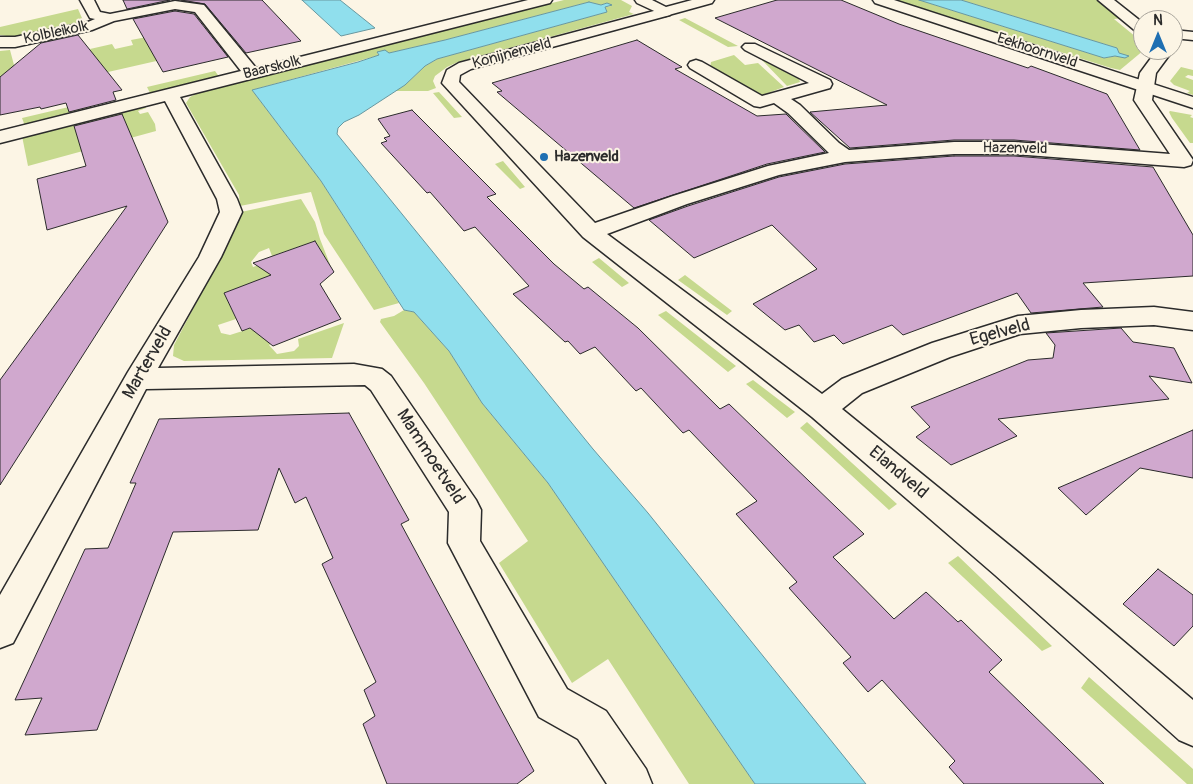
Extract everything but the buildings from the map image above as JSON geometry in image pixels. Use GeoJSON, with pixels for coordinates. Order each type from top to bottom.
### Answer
{"type":"FeatureCollection","features":[{"type":"Feature","properties":{"kind":"street","name":"Kolbleikolk"},"geometry":{"type":"LineString","coordinates":[[87,0],[95,14],[110,18]]}},
{"type":"Feature","properties":{"kind":"street","name":"Baarskolk"},"geometry":{"type":"LineString","coordinates":[[0,137],[544,0]]}},
{"type":"Feature","properties":{"kind":"street"},"geometry":{"type":"LineString","coordinates":[[642,0],[665,12],[707,0]]}},
{"type":"Feature","properties":{"kind":"street","name":"Eekhoornveld"},"geometry":{"type":"LineString","coordinates":[[880,0],[1193,103]]}},
{"type":"Feature","properties":{"kind":"street"},"geometry":{"type":"LineString","coordinates":[[1105,0],[1133,22]]}},
{"type":"Feature","properties":{"kind":"street","name":"Kolbleikolk"},"geometry":{"type":"LineString","coordinates":[[0,42],[15,42],[92,26],[110,18],[175,5],[195,3],[252,74]]}},
{"type":"Feature","properties":{"kind":"street"},"geometry":{"type":"LineString","coordinates":[[481,4],[494,12]]}},
{"type":"Feature","properties":{"kind":"street","name":"Konijnenveld"},"geometry":{"type":"LineString","coordinates":[[591,232],[453,88],[450,78],[453,73],[465,66],[665,12]]}},
{"type":"Feature","properties":{"kind":"street"},"geometry":{"type":"LineString","coordinates":[[696,65],[760,102],[824,84],[750,47]]}},
{"type":"Feature","properties":{"kind":"street"},"geometry":{"type":"LineString","coordinates":[[1158,60],[1148,73],[1143,100],[1184,152]]}},
{"type":"Feature","properties":{"kind":"street","name":"Marterveld"},"geometry":{"type":"LineString","coordinates":[[0,630],[138,379],[210,257],[231,212],[226,199],[170,94]]}},
{"type":"Feature","properties":{"kind":"street"},"geometry":{"type":"LineString","coordinates":[[778,98],[794,109],[832,147],[845,156]]}},
{"type":"Feature","properties":{"kind":"street","name":"Hazenveld"},"geometry":{"type":"LineString","coordinates":[[591,232],[680,200],[775,170],[845,156],[954,148],[1184,152]]}},
{"type":"Feature","properties":{"kind":"street","name":"Elandveld"},"geometry":{"type":"LineString","coordinates":[[591,232],[822,409],[1007,564],[1193,726]]}},
{"type":"Feature","properties":{"kind":"street","name":"Egelveld"},"geometry":{"type":"LineString","coordinates":[[822,409],[852,386],[941,350],[1018,325],[1081,319],[1154,316],[1193,321]]}},
{"type":"Feature","properties":{"kind":"street","name":"Mammoetveld"},"geometry":{"type":"LineString","coordinates":[[138,379],[354,374],[372,376],[381,383],[465,510],[464,543],[553,703],[592,725],[631,784]]}},
{"type":"Feature","properties":{"kind":"green space"},"geometry":{"type":"Polygon","coordinates":[[[564,0],[621,0],[632,6],[629,12],[634,14],[458,62],[435,76],[433,81],[436,88],[428,91],[394,91],[405,85],[425,66],[437,59],[607,12],[605,7],[611,6],[607,3],[601,5],[589,2],[445,40],[389,53],[377,53],[380,55],[252,90],[321,181],[399,303],[374,310],[324,234],[311,192],[240,206],[239,195],[186,103],[190,97],[202,91],[564,0]]]}},
{"type":"Feature","properties":{"kind":"green space"},"geometry":{"type":"Polygon","coordinates":[[[895,0],[919,0],[1104,58],[1115,56],[1119,53],[1117,48],[961,0],[1098,0],[1122,18],[1114,19],[1133,35],[1133,59],[1120,70],[895,0]]]}},
{"type":"Feature","properties":{"kind":"green space"},"geometry":{"type":"Polygon","coordinates":[[[78,9],[85,25],[20,38],[0,35],[0,27],[78,9]]]}},
{"type":"Feature","properties":{"kind":"green space"},"geometry":{"type":"Polygon","coordinates":[[[685,18],[738,46],[728,47],[679,20],[685,18]]]}},
{"type":"Feature","properties":{"kind":"green space"},"geometry":{"type":"Polygon","coordinates":[[[152,36],[196,52],[20,92],[0,93],[0,51],[10,50],[14,65],[92,54],[90,49],[112,44],[115,49],[133,45],[131,40],[152,36]]]}},
{"type":"Feature","properties":{"kind":"green space"},"geometry":{"type":"Polygon","coordinates":[[[734,55],[745,65],[758,63],[784,87],[760,96],[710,68],[711,62],[734,55]]]}},
{"type":"Feature","properties":{"kind":"green space"},"geometry":{"type":"Polygon","coordinates":[[[761,59],[799,79],[800,82],[787,86],[761,59]]]}},
{"type":"Feature","properties":{"kind":"green space"},"geometry":{"type":"Polygon","coordinates":[[[1181,67],[1193,70],[1193,76],[1188,75],[1185,77],[1193,80],[1193,95],[1187,93],[1190,91],[1174,85],[1170,81],[1181,67]]]}},
{"type":"Feature","properties":{"kind":"green space"},"geometry":{"type":"Polygon","coordinates":[[[215,71],[220,78],[151,95],[147,87],[215,71]]]}},
{"type":"Feature","properties":{"kind":"green space"},"geometry":{"type":"Polygon","coordinates":[[[439,92],[462,117],[454,118],[433,93],[439,92]]]}},
{"type":"Feature","properties":{"kind":"green space"},"geometry":{"type":"Polygon","coordinates":[[[90,102],[93,109],[25,126],[22,118],[90,102]]]}},
{"type":"Feature","properties":{"kind":"green space"},"geometry":{"type":"Polygon","coordinates":[[[145,105],[146,108],[138,111],[140,114],[148,112],[155,124],[156,131],[28,166],[22,136],[145,105]]]}},
{"type":"Feature","properties":{"kind":"green space"},"geometry":{"type":"Polygon","coordinates":[[[1170,111],[1192,115],[1190,117],[1193,118],[1193,143],[1190,143],[1172,118],[1170,111]]]}},
{"type":"Feature","properties":{"kind":"green space"},"geometry":{"type":"Polygon","coordinates":[[[503,161],[525,187],[520,189],[495,164],[503,161]]]}},
{"type":"Feature","properties":{"kind":"green space"},"geometry":{"type":"Polygon","coordinates":[[[301,199],[315,222],[331,267],[315,241],[272,256],[269,248],[259,252],[251,262],[253,267],[268,262],[275,274],[224,293],[236,319],[218,325],[221,333],[230,335],[252,328],[280,338],[269,345],[277,354],[294,351],[299,346],[298,339],[344,323],[332,358],[184,361],[173,356],[174,345],[235,229],[241,212],[301,199]]]}},
{"type":"Feature","properties":{"kind":"green space"},"geometry":{"type":"Polygon","coordinates":[[[599,258],[629,283],[622,287],[592,262],[599,258]]]}},
{"type":"Feature","properties":{"kind":"green space"},"geometry":{"type":"Polygon","coordinates":[[[685,275],[732,311],[727,315],[678,280],[685,275]]]}},
{"type":"Feature","properties":{"kind":"green space"},"geometry":{"type":"Polygon","coordinates":[[[404,310],[414,312],[449,351],[482,403],[548,483],[755,784],[689,784],[608,659],[572,683],[499,563],[528,541],[424,383],[380,322],[381,319],[394,316],[404,310]]]}},
{"type":"Feature","properties":{"kind":"green space"},"geometry":{"type":"Polygon","coordinates":[[[666,311],[736,366],[728,372],[658,315],[666,311]]]}},
{"type":"Feature","properties":{"kind":"green space"},"geometry":{"type":"Polygon","coordinates":[[[753,380],[795,412],[787,418],[746,384],[753,380]]]}},
{"type":"Feature","properties":{"kind":"green space"},"geometry":{"type":"Polygon","coordinates":[[[807,422],[897,504],[889,510],[800,428],[807,422]]]}},
{"type":"Feature","properties":{"kind":"green space"},"geometry":{"type":"Polygon","coordinates":[[[958,556],[1052,646],[1042,651],[948,563],[958,556]]]}},
{"type":"Feature","properties":{"kind":"green space"},"geometry":{"type":"Polygon","coordinates":[[[1089,677],[1193,769],[1193,784],[1187,784],[1081,688],[1089,677]]]}},
{"type":"Feature","properties":{"kind":"water"},"geometry":{"type":"Polygon","coordinates":[[[302,0],[340,0],[375,28],[341,36],[302,0]]]}},
{"type":"Feature","properties":{"kind":"water"},"geometry":{"type":"Polygon","coordinates":[[[919,0],[961,0],[1117,48],[1119,53],[1129,56],[1125,58],[1115,56],[1104,58],[919,0]]]}},
{"type":"Feature","properties":{"kind":"water"},"geometry":{"type":"Polygon","coordinates":[[[589,2],[612,5],[605,7],[607,12],[437,59],[425,66],[405,85],[359,115],[344,122],[338,128],[337,134],[593,449],[648,513],[866,784],[755,784],[548,483],[482,403],[449,351],[414,312],[404,310],[321,181],[252,90],[358,62],[379,55],[377,52],[385,50],[389,53],[445,40],[589,2]]]}},
{"type":"Feature","properties":{"kind":"place","name":"Hazenveld"},"geometry":{"type":"Point","coordinates":[544,157]}}]}
